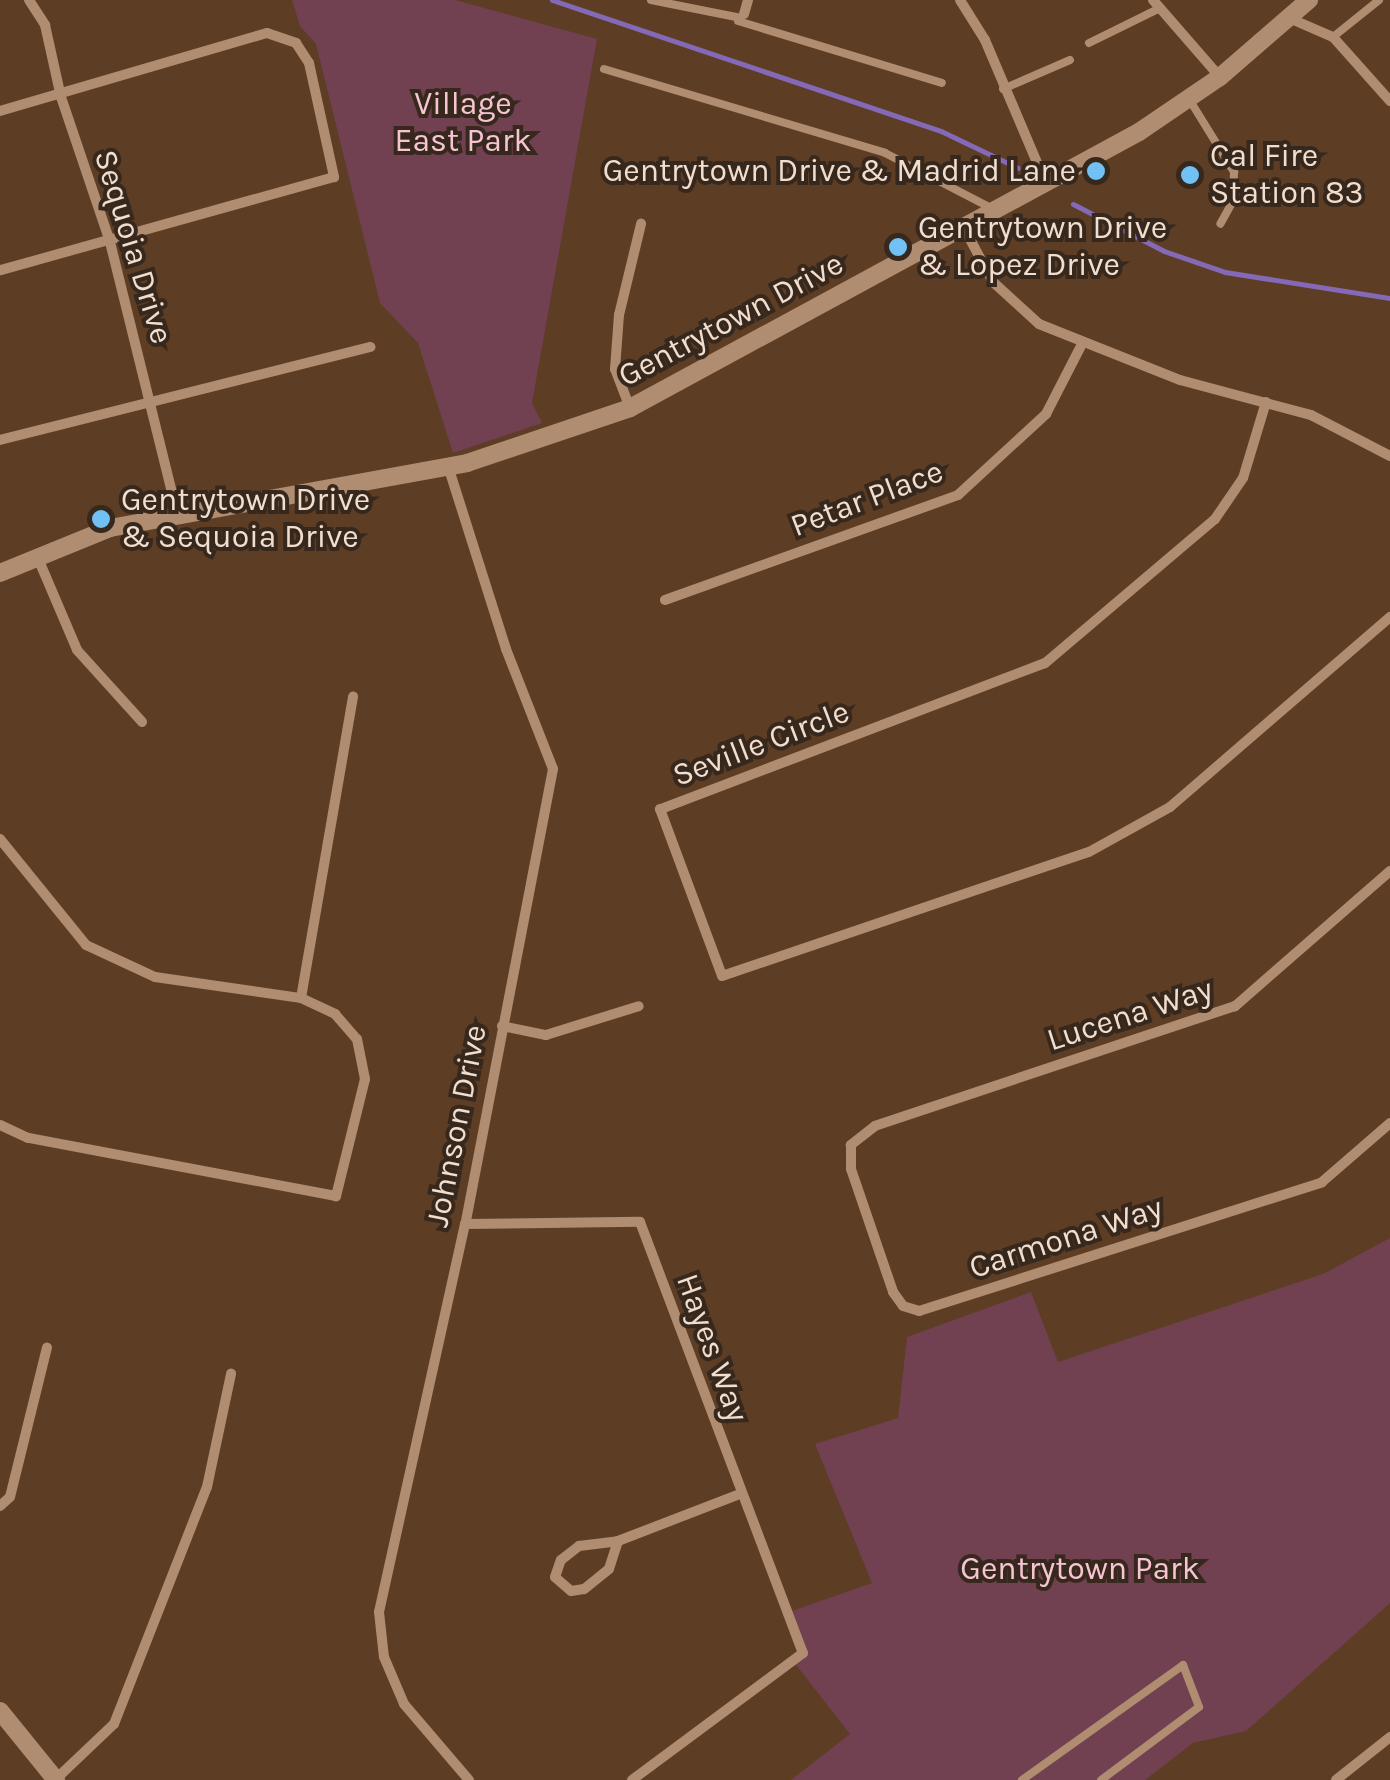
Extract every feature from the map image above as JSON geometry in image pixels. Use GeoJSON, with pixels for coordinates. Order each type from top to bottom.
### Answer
{"type":"FeatureCollection","features":[{"type":"Feature","properties":{"kind":"street","name":"Sequoia Drive"},"geometry":{"type":"LineString","coordinates":[[29,0],[45,24],[61,97],[110,242],[177,513]]}},
{"type":"Feature","properties":{"kind":"street"},"geometry":{"type":"LineString","coordinates":[[741,17],[748,0]]}},
{"type":"Feature","properties":{"kind":"street"},"geometry":{"type":"LineString","coordinates":[[960,0],[985,40],[1046,184]]}},
{"type":"Feature","properties":{"kind":"street","name":"Gentrytown Drive"},"geometry":{"type":"LineString","coordinates":[[0,574],[37,556],[177,513],[448,466],[630,408],[1046,184],[1189,99],[1220,78],[1309,0]]}},
{"type":"Feature","properties":{"kind":"street"},"geometry":{"type":"LineString","coordinates":[[1156,4],[1220,78]]}},
{"type":"Feature","properties":{"kind":"street"},"geometry":{"type":"LineString","coordinates":[[1289,18],[1333,37],[1390,100]]}},
{"type":"Feature","properties":{"kind":"street"},"geometry":{"type":"LineString","coordinates":[[0,110],[61,97],[267,32],[296,43],[309,63],[334,178],[0,270]]}},
{"type":"Feature","properties":{"kind":"street"},"geometry":{"type":"LineString","coordinates":[[630,408],[614,370],[619,315],[640,224]]}},
{"type":"Feature","properties":{"kind":"street"},"geometry":{"type":"LineString","coordinates":[[964,228],[1010,303],[1082,344],[1337,425],[1390,456]]}},
{"type":"Feature","properties":{"kind":"street","name":"Petar Place"},"geometry":{"type":"LineString","coordinates":[[666,600],[958,495],[1046,414],[1082,344]]}},
{"type":"Feature","properties":{"kind":"street"},"geometry":{"type":"LineString","coordinates":[[0,440],[370,347]]}},
{"type":"Feature","properties":{"kind":"street","name":"Seville Circle"},"geometry":{"type":"LineString","coordinates":[[1266,402],[1243,478],[1215,519],[1046,663],[660,809],[722,976],[1089,852],[1170,807],[1390,618]]}},
{"type":"Feature","properties":{"kind":"street","name":"Johnson Drive"},"geometry":{"type":"LineString","coordinates":[[448,466],[506,649],[552,769],[465,1224],[379,1612],[384,1657],[404,1704],[470,1780]]}},
{"type":"Feature","properties":{"kind":"street"},"geometry":{"type":"LineString","coordinates":[[37,556],[77,650],[142,722]]}},
{"type":"Feature","properties":{"kind":"street"},"geometry":{"type":"LineString","coordinates":[[302,998],[352,696]]}},
{"type":"Feature","properties":{"kind":"street"},"geometry":{"type":"LineString","coordinates":[[0,840],[86,945],[155,977],[302,998],[335,1014],[357,1039],[365,1079],[336,1196],[28,1138],[0,1125]]}},
{"type":"Feature","properties":{"kind":"street","name":"Lucena Way"},"geometry":{"type":"LineString","coordinates":[[851,1145],[876,1126],[1234,1006],[1390,871]]}},
{"type":"Feature","properties":{"kind":"street"},"geometry":{"type":"LineString","coordinates":[[502,1026],[546,1035],[640,1006]]}},
{"type":"Feature","properties":{"kind":"street","name":"Carmona Way"},"geometry":{"type":"LineString","coordinates":[[851,1145],[850,1169],[893,1292],[903,1306],[918,1312],[1322,1182],[1390,1123]]}},
{"type":"Feature","properties":{"kind":"street","name":"Hayes Way"},"geometry":{"type":"LineString","coordinates":[[465,1224],[640,1222],[803,1653],[632,1780]]}},
{"type":"Feature","properties":{"kind":"street"},"geometry":{"type":"LineString","coordinates":[[0,1506],[10,1497],[47,1347]]}},
{"type":"Feature","properties":{"kind":"street"},"geometry":{"type":"LineString","coordinates":[[0,1711],[56,1780],[114,1724],[207,1488],[231,1374]]}},
{"type":"Feature","properties":{"kind":"street"},"geometry":{"type":"LineString","coordinates":[[618,1541],[610,1568],[584,1589],[571,1591],[555,1577],[560,1560],[579,1546],[618,1541],[740,1494]]}},
{"type":"Feature","properties":{"kind":"street"},"geometry":{"type":"LineString","coordinates":[[1336,1780],[1390,1737]]}},
{"type":"Feature","properties":{"kind":"lane"},"geometry":{"type":"LineString","coordinates":[[651,0],[741,17],[942,83]]}},
{"type":"Feature","properties":{"kind":"lane"},"geometry":{"type":"LineString","coordinates":[[1333,37],[1379,0]]}},
{"type":"Feature","properties":{"kind":"lane"},"geometry":{"type":"LineString","coordinates":[[1089,43],[1156,4]]}},
{"type":"Feature","properties":{"kind":"lane"},"geometry":{"type":"LineString","coordinates":[[1003,89],[1070,60]]}},
{"type":"Feature","properties":{"kind":"lane"},"geometry":{"type":"LineString","coordinates":[[604,70],[885,153],[995,211]]}},
{"type":"Feature","properties":{"kind":"lane"},"geometry":{"type":"LineString","coordinates":[[1189,99],[1234,172],[1232,201],[1220,224]]}},
{"type":"Feature","properties":{"kind":"lane"},"geometry":{"type":"LineString","coordinates":[[1022,1780],[1183,1664],[1199,1708],[1100,1780]]}},
{"type":"Feature","properties":{"kind":"green space","name":"Village East Park"},"geometry":{"type":"Polygon","coordinates":[[[292,0],[455,0],[597,39],[532,403],[542,423],[453,453],[418,343],[380,303],[316,44],[300,26],[292,0]]]}},
{"type":"Feature","properties":{"kind":"green space","name":"Gentrytown Park"},"geometry":{"type":"Polygon","coordinates":[[[1390,1238],[1390,1603],[1246,1731],[1193,1743],[1145,1780],[791,1780],[850,1734],[793,1661],[803,1653],[786,1613],[872,1583],[815,1444],[898,1418],[907,1337],[1031,1292],[1058,1362],[1323,1274],[1390,1238]]]}},
{"type":"Feature","properties":{"kind":"waterway"},"geometry":{"type":"LineString","coordinates":[[552,0],[941,131],[1018,168]]}},
{"type":"Feature","properties":{"kind":"waterway"},"geometry":{"type":"LineString","coordinates":[[1073,204],[1164,251],[1225,272],[1390,298]]}},
{"type":"Feature","properties":{"kind":"place","name":"Gentrytown Drive & Madrid Lane"},"geometry":{"type":"Point","coordinates":[1096,171]}},
{"type":"Feature","properties":{"kind":"place","name":"Cal Fire Station 83"},"geometry":{"type":"Point","coordinates":[1190,175]}},
{"type":"Feature","properties":{"kind":"place","name":"Gentrytown Drive & Lopez Drive"},"geometry":{"type":"Point","coordinates":[898,247]}},
{"type":"Feature","properties":{"kind":"place","name":"Gentrytown Drive & Sequoia Drive"},"geometry":{"type":"Point","coordinates":[101,519]}}]}
